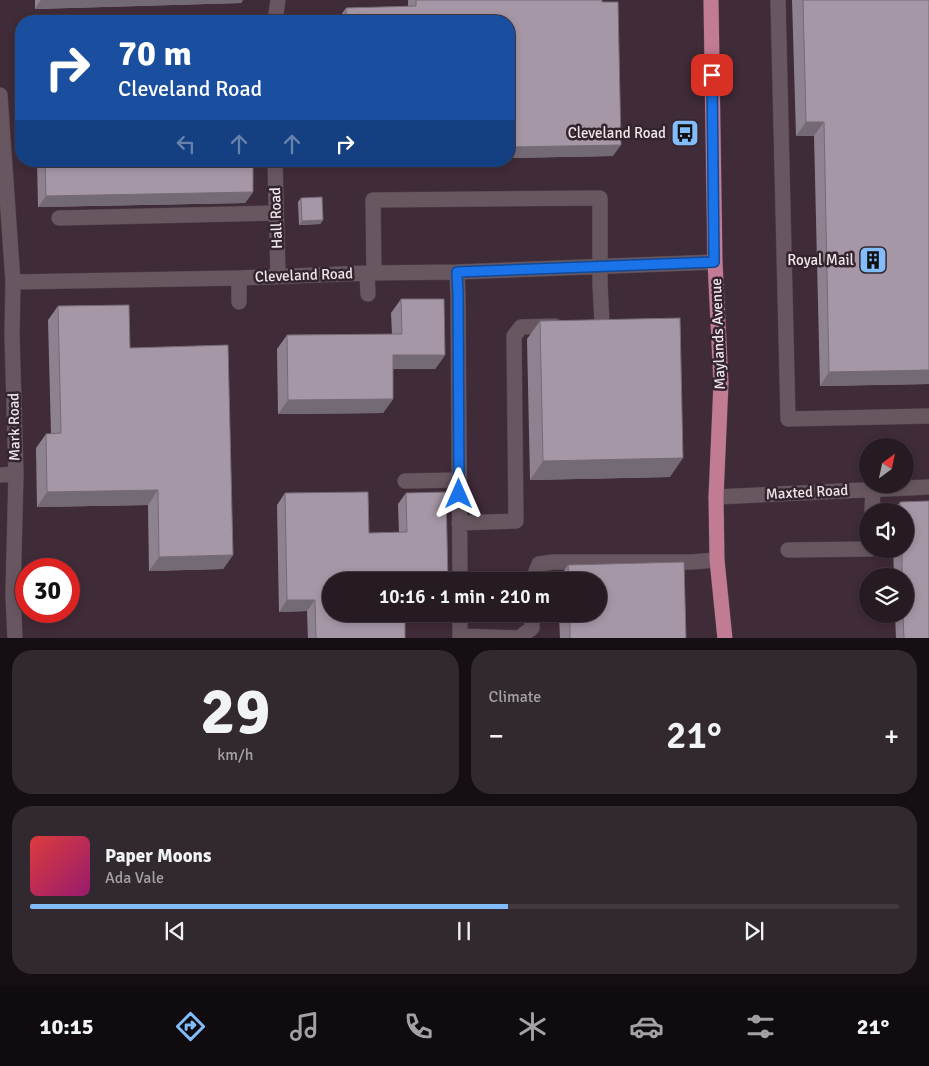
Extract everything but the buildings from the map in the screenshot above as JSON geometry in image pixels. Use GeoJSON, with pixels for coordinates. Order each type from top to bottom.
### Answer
{"type":"FeatureCollection","features":[{"type":"Feature","properties":{"kind":"main road","name":"Maylands Avenue"},"geometry":{"type":"LineString","coordinates":[[711,0],[714,262],[721,383],[716,497],[717,560],[725,638]]}},
{"type":"Feature","properties":{"kind":"street"},"geometry":{"type":"LineString","coordinates":[[276,15],[278,0]]}},
{"type":"Feature","properties":{"kind":"street"},"geometry":{"type":"LineString","coordinates":[[778,0],[788,419],[929,416]]}},
{"type":"Feature","properties":{"kind":"street","name":"Mark Road"},"geometry":{"type":"LineString","coordinates":[[0,95],[13,282],[12,335],[19,558]]}},
{"type":"Feature","properties":{"kind":"street","name":"Hall Road"},"geometry":{"type":"LineString","coordinates":[[275,167],[278,275]]}},
{"type":"Feature","properties":{"kind":"street"},"geometry":{"type":"LineString","coordinates":[[368,294],[372,200],[600,198],[600,268],[607,324],[584,325]]}},
{"type":"Feature","properties":{"kind":"street"},"geometry":{"type":"LineString","coordinates":[[59,218],[276,213]]}},
{"type":"Feature","properties":{"kind":"street","name":"Cleveland Road"},"geometry":{"type":"LineString","coordinates":[[13,282],[600,268],[714,262]]}},
{"type":"Feature","properties":{"kind":"street"},"geometry":{"type":"LineString","coordinates":[[457,272],[460,572]]}},
{"type":"Feature","properties":{"kind":"street"},"geometry":{"type":"LineString","coordinates":[[238,278],[239,302]]}},
{"type":"Feature","properties":{"kind":"street"},"geometry":{"type":"LineString","coordinates":[[459,523],[516,521],[514,336],[521,327],[566,326]]}},
{"type":"Feature","properties":{"kind":"street"},"geometry":{"type":"LineString","coordinates":[[0,475],[16,474]]}},
{"type":"Feature","properties":{"kind":"street"},"geometry":{"type":"LineString","coordinates":[[405,480],[459,480]]}},
{"type":"Feature","properties":{"kind":"street","name":"Maxted Road"},"geometry":{"type":"LineString","coordinates":[[914,488],[929,487]]}},
{"type":"Feature","properties":{"kind":"street","name":"Maxted Road"},"geometry":{"type":"LineString","coordinates":[[716,497],[859,490]]}},
{"type":"Feature","properties":{"kind":"street"},"geometry":{"type":"LineString","coordinates":[[788,550],[859,549]]}},
{"type":"Feature","properties":{"kind":"street"},"geometry":{"type":"LineString","coordinates":[[536,572],[539,564],[553,562],[691,562],[717,560]]}},
{"type":"Feature","properties":{"kind":"street"},"geometry":{"type":"LineString","coordinates":[[460,622],[460,637],[519,638],[532,628],[532,622]]}},
{"type":"Feature","properties":{"kind":"street","name":"Mark Road"},"geometry":{"type":"LineString","coordinates":[[15,638],[17,623]]}},
{"type":"Feature","properties":{"kind":"shaded area"},"geometry":{"type":"Polygon","coordinates":[[[0,0],[929,0],[929,638],[0,638],[0,0]]]}},
{"type":"Feature","properties":{"kind":"place","name":"Cleveland Road"},"geometry":{"type":"Point","coordinates":[685,133]}},
{"type":"Feature","properties":{"kind":"place","name":"Royal Mail"},"geometry":{"type":"Point","coordinates":[873,260]}},
{"type":"Feature","properties":{"kind":"route"},"geometry":{"type":"LineString","coordinates":[[459,494],[457,272],[600,268],[660,263],[714,262],[712,75]]}}]}
